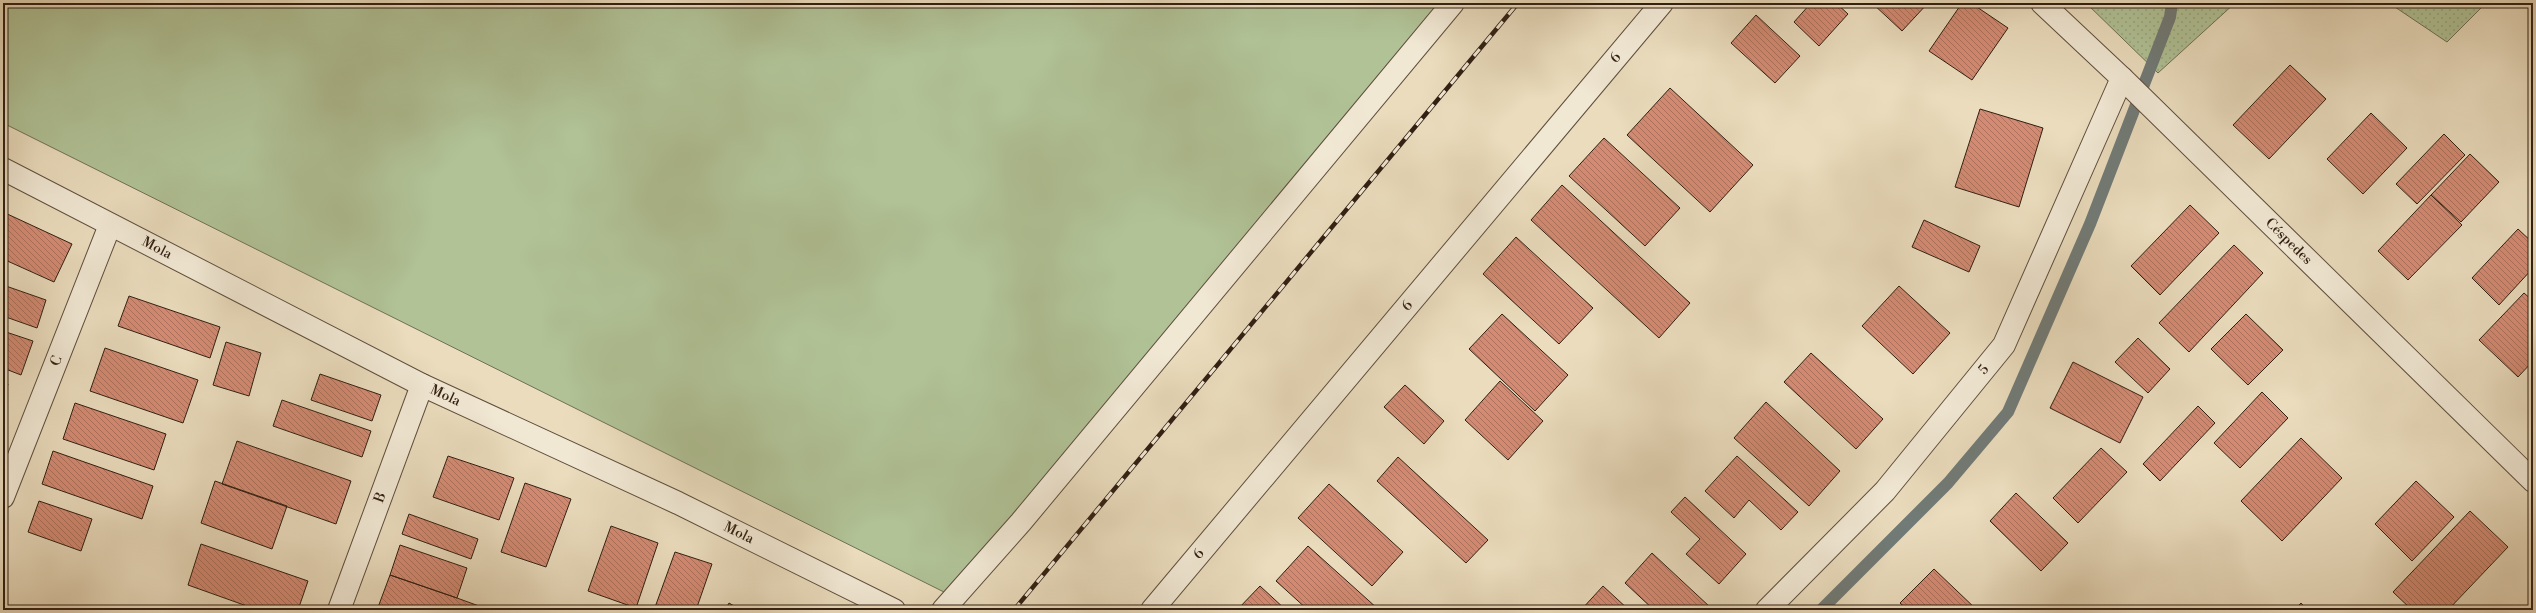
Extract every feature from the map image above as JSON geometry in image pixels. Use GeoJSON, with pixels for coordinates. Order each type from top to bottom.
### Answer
{"type":"FeatureCollection","features":[{"type":"Feature","properties":{"kind":"street"},"geometry":{"type":"LineString","coordinates":[[943,610],[1021,522],[1453,3]]}},
{"type":"Feature","properties":{"kind":"street","name":"6"},"geometry":{"type":"LineString","coordinates":[[1152,610],[1662,3]]}},
{"type":"Feature","properties":{"kind":"street","name":"Céspedes"},"geometry":{"type":"LineString","coordinates":[[2042,3],[2124,79],[2533,481]]}},
{"type":"Feature","properties":{"kind":"street","name":"5"},"geometry":{"type":"LineString","coordinates":[[1767,610],[1885,492],[2004,345],[2124,79]]}},
{"type":"Feature","properties":{"kind":"street","name":"Mola"},"geometry":{"type":"LineString","coordinates":[[3,170],[422,385],[678,503],[894,610]]}},
{"type":"Feature","properties":{"kind":"street","name":"C"},"geometry":{"type":"LineString","coordinates":[[3,497],[110,225]]}},
{"type":"Feature","properties":{"kind":"street","name":"B"},"geometry":{"type":"LineString","coordinates":[[339,610],[422,385]]}},
{"type":"Feature","properties":{"kind":"green space"},"geometry":{"type":"Polygon","coordinates":[[[3,3],[1451,3],[954,597],[3,123],[3,3]]]}},
{"type":"Feature","properties":{"kind":"green space"},"geometry":{"type":"Polygon","coordinates":[[[2086,3],[2235,3],[2158,73],[2086,3]]]}},
{"type":"Feature","properties":{"kind":"green space"},"geometry":{"type":"Polygon","coordinates":[[[2389,3],[2486,3],[2447,42],[2389,3]]]}},
{"type":"Feature","properties":{"kind":"building"},"geometry":{"type":"Polygon","coordinates":[[[1811,3],[1836,3],[1848,14],[1819,46],[1794,22],[1811,3]]]}},
{"type":"Feature","properties":{"kind":"building"},"geometry":{"type":"Polygon","coordinates":[[[1872,3],[1928,3],[1902,31],[1872,3]]]}},
{"type":"Feature","properties":{"kind":"building"},"geometry":{"type":"Polygon","coordinates":[[[1962,3],[1971,3],[2008,28],[1972,80],[1929,51],[1962,3]]]}},
{"type":"Feature","properties":{"kind":"building"},"geometry":{"type":"Polygon","coordinates":[[[1756,15],[1800,56],[1775,83],[1731,43],[1756,15]]]}},
{"type":"Feature","properties":{"kind":"building"},"geometry":{"type":"Polygon","coordinates":[[[2290,65],[2326,99],[2269,159],[2233,125],[2290,65]]]}},
{"type":"Feature","properties":{"kind":"building"},"geometry":{"type":"Polygon","coordinates":[[[1670,88],[1753,165],[1710,212],[1627,135],[1670,88]]]}},
{"type":"Feature","properties":{"kind":"building"},"geometry":{"type":"Polygon","coordinates":[[[1980,109],[2043,128],[2019,207],[1955,187],[1980,109]]]}},
{"type":"Feature","properties":{"kind":"building"},"geometry":{"type":"Polygon","coordinates":[[[2371,113],[2407,148],[2363,194],[2327,159],[2371,113]]]}},
{"type":"Feature","properties":{"kind":"building"},"geometry":{"type":"Polygon","coordinates":[[[2444,134],[2465,155],[2417,204],[2396,184],[2444,134]]]}},
{"type":"Feature","properties":{"kind":"building"},"geometry":{"type":"Polygon","coordinates":[[[1604,138],[1680,208],[1645,246],[1569,176],[1604,138]]]}},
{"type":"Feature","properties":{"kind":"building"},"geometry":{"type":"Polygon","coordinates":[[[2470,154],[2499,182],[2461,222],[2431,195],[2470,154]]]}},
{"type":"Feature","properties":{"kind":"building"},"geometry":{"type":"Polygon","coordinates":[[[1562,185],[1690,303],[1659,338],[1531,220],[1562,185]]]}},
{"type":"Feature","properties":{"kind":"building"},"geometry":{"type":"Polygon","coordinates":[[[2431,195],[2462,225],[2408,280],[2378,251],[2431,195]]]}},
{"type":"Feature","properties":{"kind":"building"},"geometry":{"type":"Polygon","coordinates":[[[2190,205],[2219,233],[2160,295],[2131,266],[2190,205]]]}},
{"type":"Feature","properties":{"kind":"building"},"geometry":{"type":"Polygon","coordinates":[[[3,212],[72,244],[54,282],[3,259],[3,212]]]}},
{"type":"Feature","properties":{"kind":"building"},"geometry":{"type":"Polygon","coordinates":[[[1924,220],[1980,246],[1969,272],[1912,247],[1924,220]]]}},
{"type":"Feature","properties":{"kind":"building"},"geometry":{"type":"Polygon","coordinates":[[[2518,229],[2533,243],[2533,268],[2499,305],[2472,278],[2518,229]]]}},
{"type":"Feature","properties":{"kind":"building"},"geometry":{"type":"Polygon","coordinates":[[[1516,237],[1593,308],[1559,344],[1483,274],[1516,237]]]}},
{"type":"Feature","properties":{"kind":"building"},"geometry":{"type":"Polygon","coordinates":[[[2234,245],[2263,273],[2189,352],[2159,323],[2234,245]]]}},
{"type":"Feature","properties":{"kind":"building"},"geometry":{"type":"Polygon","coordinates":[[[3,285],[46,300],[37,328],[3,316],[3,285]]]}},
{"type":"Feature","properties":{"kind":"building"},"geometry":{"type":"Polygon","coordinates":[[[1899,286],[1950,333],[1913,374],[1862,326],[1899,286]]]}},
{"type":"Feature","properties":{"kind":"building"},"geometry":{"type":"Polygon","coordinates":[[[2524,293],[2533,301],[2533,361],[2518,377],[2479,340],[2524,293]]]}},
{"type":"Feature","properties":{"kind":"building"},"geometry":{"type":"Polygon","coordinates":[[[129,296],[220,327],[210,358],[118,326],[129,296]]]}},
{"type":"Feature","properties":{"kind":"building"},"geometry":{"type":"Polygon","coordinates":[[[1502,314],[1568,375],[1535,411],[1469,349],[1502,314]]]}},
{"type":"Feature","properties":{"kind":"building"},"geometry":{"type":"Polygon","coordinates":[[[2246,314],[2283,350],[2248,385],[2211,349],[2246,314]]]}},
{"type":"Feature","properties":{"kind":"building"},"geometry":{"type":"Polygon","coordinates":[[[3,331],[33,341],[21,375],[3,368],[3,331]]]}},
{"type":"Feature","properties":{"kind":"building"},"geometry":{"type":"Polygon","coordinates":[[[2138,338],[2170,369],[2148,393],[2115,362],[2138,338]]]}},
{"type":"Feature","properties":{"kind":"building"},"geometry":{"type":"Polygon","coordinates":[[[226,342],[261,353],[249,396],[213,385],[226,342]]]}},
{"type":"Feature","properties":{"kind":"building"},"geometry":{"type":"Polygon","coordinates":[[[105,348],[198,380],[183,423],[90,391],[105,348]]]}},
{"type":"Feature","properties":{"kind":"building"},"geometry":{"type":"Polygon","coordinates":[[[1811,353],[1883,419],[1856,449],[1784,382],[1811,353]]]}},
{"type":"Feature","properties":{"kind":"building"},"geometry":{"type":"Polygon","coordinates":[[[2073,362],[2143,397],[2120,443],[2050,408],[2073,362]]]}},
{"type":"Feature","properties":{"kind":"building"},"geometry":{"type":"Polygon","coordinates":[[[320,374],[381,395],[372,421],[311,400],[320,374]]]}},
{"type":"Feature","properties":{"kind":"building"},"geometry":{"type":"Polygon","coordinates":[[[1500,381],[1543,421],[1508,460],[1465,420],[1500,381]]]}},
{"type":"Feature","properties":{"kind":"building"},"geometry":{"type":"Polygon","coordinates":[[[3,382],[8,384],[3,400],[3,382]]]}},
{"type":"Feature","properties":{"kind":"building"},"geometry":{"type":"Polygon","coordinates":[[[1405,385],[1444,421],[1424,444],[1384,407],[1405,385]]]}},
{"type":"Feature","properties":{"kind":"building"},"geometry":{"type":"Polygon","coordinates":[[[2262,392],[2288,418],[2240,468],[2214,443],[2262,392]]]}},
{"type":"Feature","properties":{"kind":"building"},"geometry":{"type":"Polygon","coordinates":[[[282,400],[371,431],[362,457],[273,426],[282,400]]]}},
{"type":"Feature","properties":{"kind":"building"},"geometry":{"type":"Polygon","coordinates":[[[1766,402],[1840,471],[1809,506],[1734,438],[1766,402]]]}},
{"type":"Feature","properties":{"kind":"building"},"geometry":{"type":"Polygon","coordinates":[[[75,403],[166,434],[154,470],[63,439],[75,403]]]}},
{"type":"Feature","properties":{"kind":"building"},"geometry":{"type":"Polygon","coordinates":[[[2198,406],[2215,423],[2160,481],[2143,464],[2198,406]]]}},
{"type":"Feature","properties":{"kind":"building"},"geometry":{"type":"Polygon","coordinates":[[[2301,438],[2342,478],[2282,541],[2241,501],[2301,438]]]}},
{"type":"Feature","properties":{"kind":"building"},"geometry":{"type":"Polygon","coordinates":[[[237,441],[351,481],[336,524],[222,484],[237,441]]]}},
{"type":"Feature","properties":{"kind":"building"},"geometry":{"type":"Polygon","coordinates":[[[2101,448],[2127,472],[2078,523],[2053,498],[2101,448]]]}},
{"type":"Feature","properties":{"kind":"building"},"geometry":{"type":"Polygon","coordinates":[[[53,451],[153,486],[142,519],[42,484],[53,451]]]}},
{"type":"Feature","properties":{"kind":"building"},"geometry":{"type":"Polygon","coordinates":[[[448,456],[514,478],[499,520],[433,497],[448,456]]]}},
{"type":"Feature","properties":{"kind":"building"},"geometry":{"type":"Polygon","coordinates":[[[1737,456],[1798,512],[1781,530],[1749,500],[1734,518],[1705,491],[1737,456]]]}},
{"type":"Feature","properties":{"kind":"building"},"geometry":{"type":"Polygon","coordinates":[[[1398,457],[1488,540],[1466,563],[1377,481],[1398,457]]]}},
{"type":"Feature","properties":{"kind":"building"},"geometry":{"type":"Polygon","coordinates":[[[215,481],[287,506],[272,549],[201,523],[215,481]]]}},
{"type":"Feature","properties":{"kind":"building"},"geometry":{"type":"Polygon","coordinates":[[[2416,481],[2454,517],[2412,561],[2375,524],[2416,481]]]}},
{"type":"Feature","properties":{"kind":"building"},"geometry":{"type":"Polygon","coordinates":[[[525,483],[571,499],[546,567],[501,552],[525,483]]]}},
{"type":"Feature","properties":{"kind":"building"},"geometry":{"type":"Polygon","coordinates":[[[1329,484],[1403,552],[1372,586],[1298,518],[1329,484]]]}},
{"type":"Feature","properties":{"kind":"building"},"geometry":{"type":"Polygon","coordinates":[[[2016,493],[2068,543],[2041,571],[1990,521],[2016,493]]]}},
{"type":"Feature","properties":{"kind":"building"},"geometry":{"type":"Polygon","coordinates":[[[1685,497],[1746,554],[1719,584],[1686,554],[1700,539],[1671,512],[1685,497]]]}},
{"type":"Feature","properties":{"kind":"building"},"geometry":{"type":"Polygon","coordinates":[[[39,501],[92,519],[81,551],[28,532],[39,501]]]}},
{"type":"Feature","properties":{"kind":"building"},"geometry":{"type":"Polygon","coordinates":[[[2470,511],[2508,547],[2448,610],[2412,610],[2393,592],[2470,511]]]}},
{"type":"Feature","properties":{"kind":"building"},"geometry":{"type":"Polygon","coordinates":[[[409,514],[478,539],[471,559],[402,534],[409,514]]]}},
{"type":"Feature","properties":{"kind":"building"},"geometry":{"type":"Polygon","coordinates":[[[611,526],[658,543],[636,608],[588,591],[611,526]]]}},
{"type":"Feature","properties":{"kind":"building"},"geometry":{"type":"Polygon","coordinates":[[[201,544],[308,581],[298,610],[258,610],[188,585],[201,544]]]}},
{"type":"Feature","properties":{"kind":"building"},"geometry":{"type":"Polygon","coordinates":[[[400,545],[467,568],[457,598],[390,575],[400,545]]]}},
{"type":"Feature","properties":{"kind":"building"},"geometry":{"type":"Polygon","coordinates":[[[1308,546],[1378,609],[1308,610],[1276,581],[1308,546]]]}},
{"type":"Feature","properties":{"kind":"building"},"geometry":{"type":"Polygon","coordinates":[[[675,552],[712,564],[696,610],[654,610],[675,552]]]}},
{"type":"Feature","properties":{"kind":"building"},"geometry":{"type":"Polygon","coordinates":[[[1652,553],[1710,607],[1707,610],[1654,610],[1625,583],[1652,553]]]}},
{"type":"Feature","properties":{"kind":"building"},"geometry":{"type":"Polygon","coordinates":[[[1934,569],[1977,610],[1908,610],[1900,603],[1934,569]]]}},
{"type":"Feature","properties":{"kind":"building"},"geometry":{"type":"Polygon","coordinates":[[[390,575],[457,598],[490,610],[377,610],[390,575]]]}},
{"type":"Feature","properties":{"kind":"building"},"geometry":{"type":"Polygon","coordinates":[[[1260,586],[1286,610],[1237,610],[1260,586]]]}},
{"type":"Feature","properties":{"kind":"building"},"geometry":{"type":"Polygon","coordinates":[[[1603,586],[1629,610],[1581,610],[1603,586]]]}},
{"type":"Feature","properties":{"kind":"building"},"geometry":{"type":"Polygon","coordinates":[[[729,603],[741,610],[725,610],[729,603]]]}},
{"type":"Feature","properties":{"kind":"building"},"geometry":{"type":"Polygon","coordinates":[[[2301,603],[2307,610],[2294,610],[2301,603]]]}},
{"type":"Feature","properties":{"kind":"waterway"},"geometry":{"type":"LineString","coordinates":[[1821,610],[1948,483],[2008,412],[2090,224],[2170,17],[2172,3]]}},
{"type":"Feature","properties":{"kind":"railway"},"geometry":{"type":"LineString","coordinates":[[1014,610],[1518,3]]}}]}
